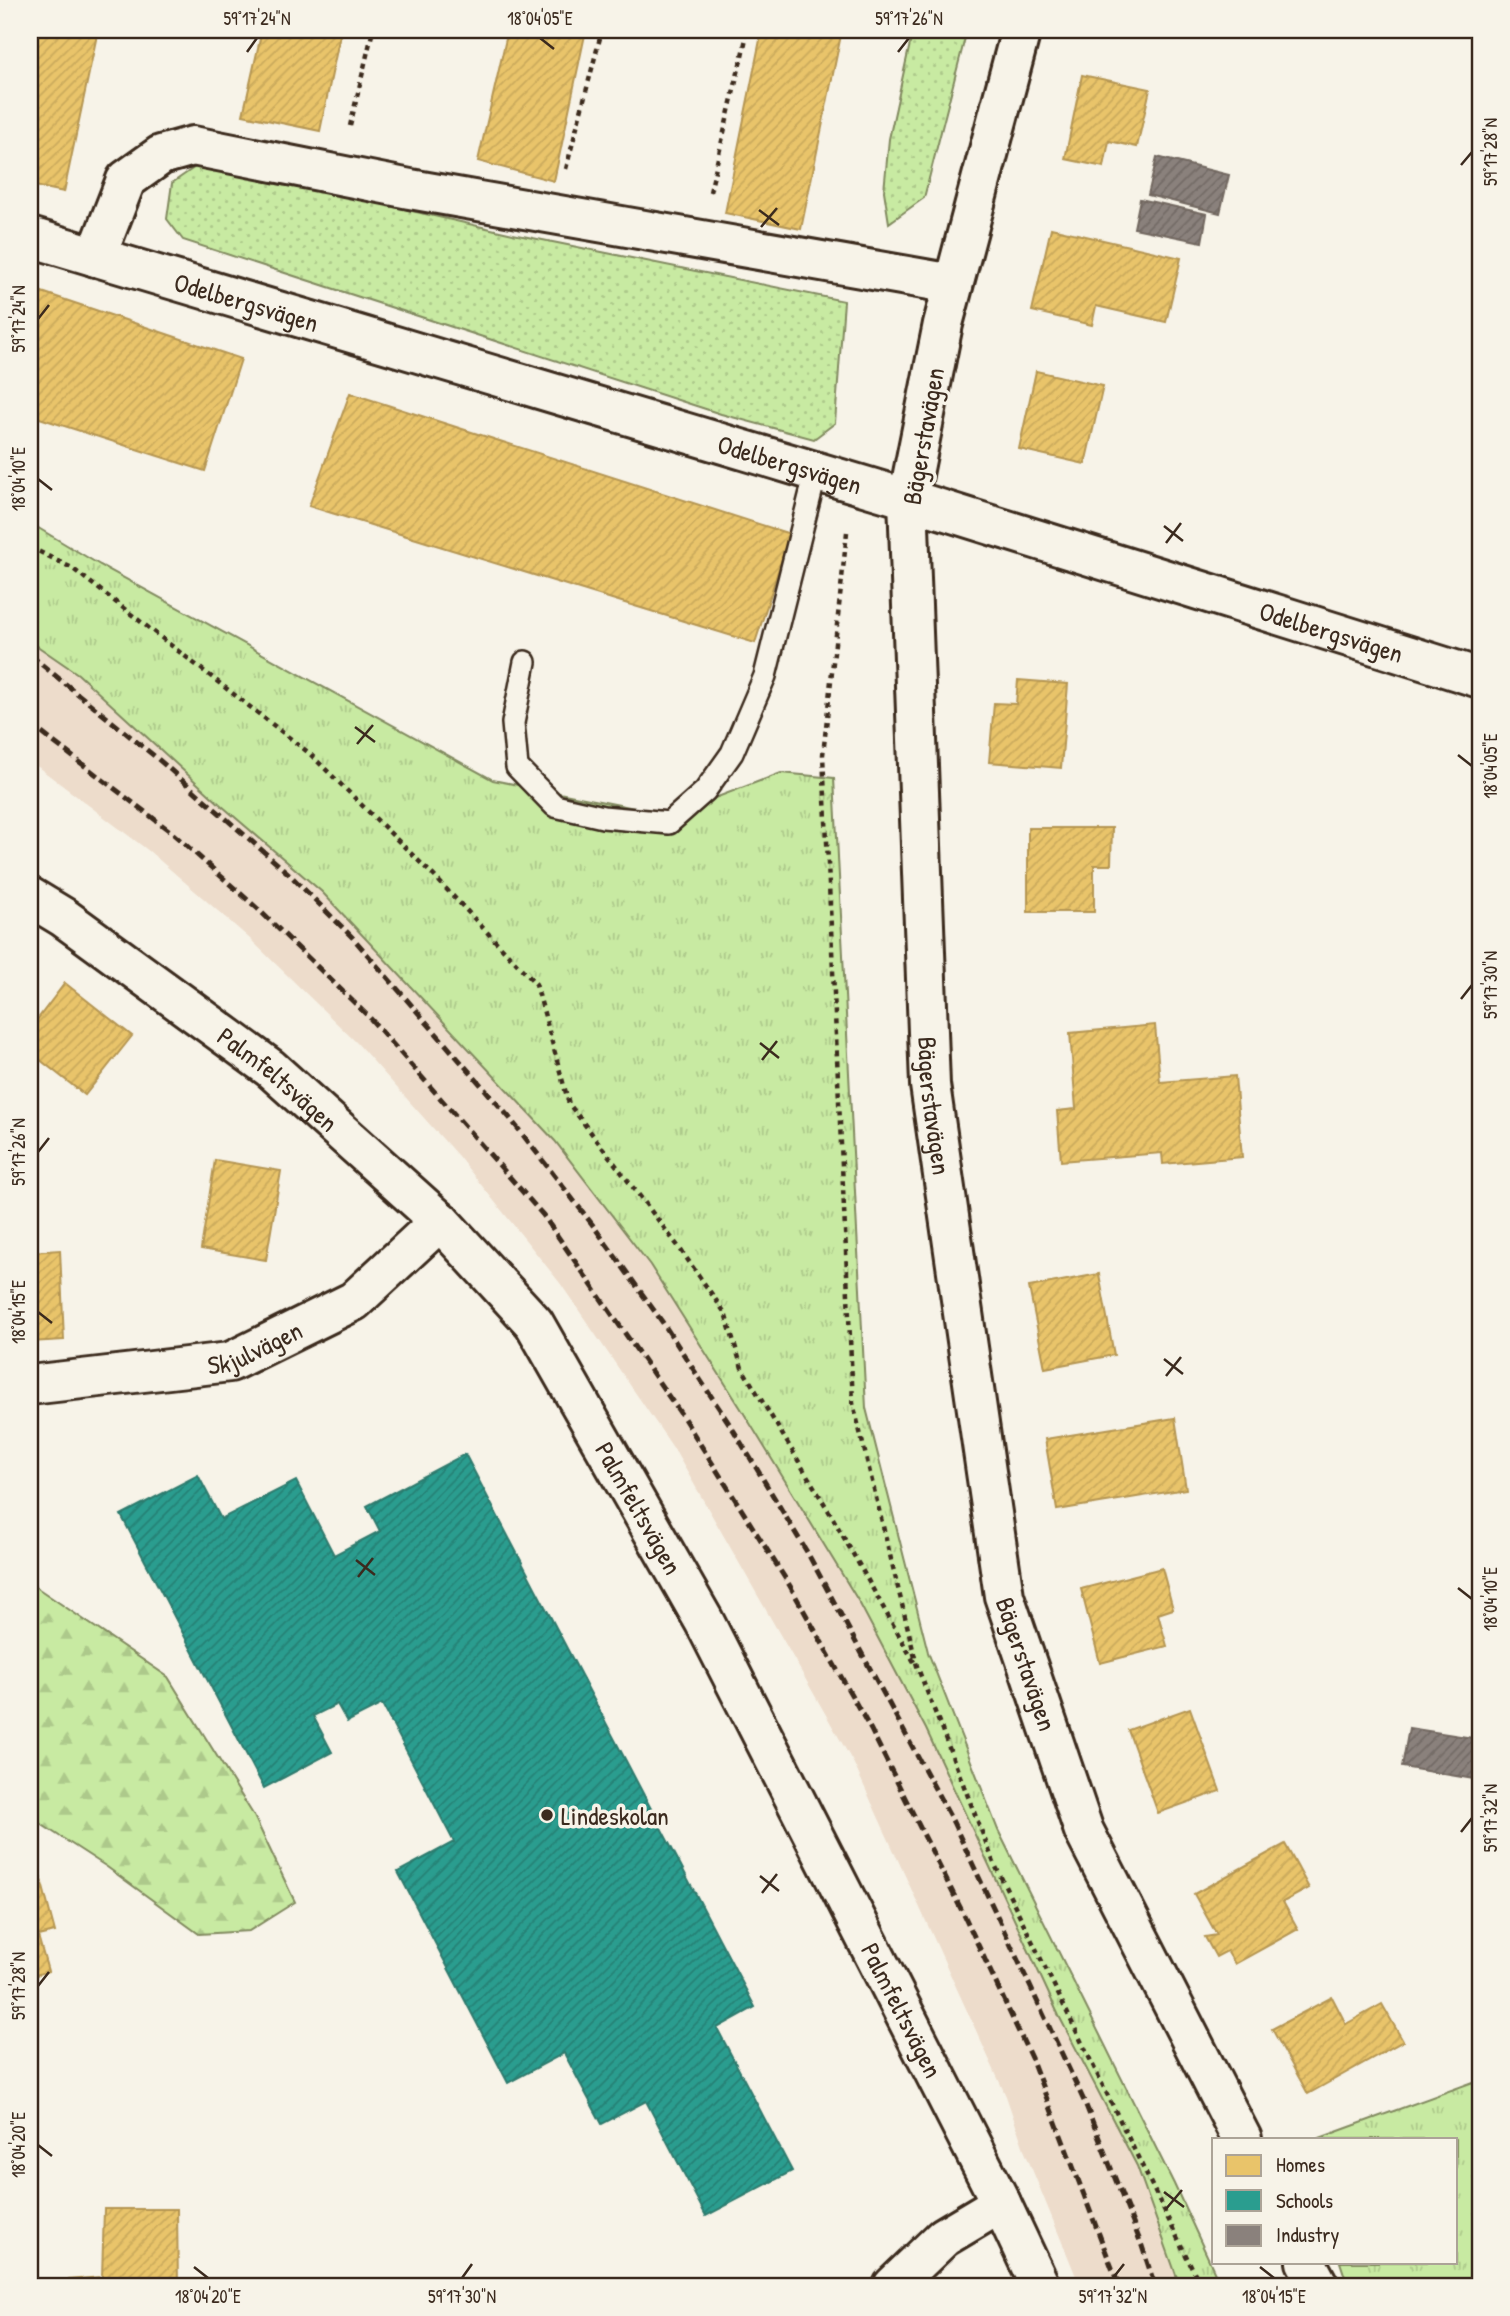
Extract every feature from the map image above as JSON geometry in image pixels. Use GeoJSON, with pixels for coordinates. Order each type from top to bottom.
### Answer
{"type":"FeatureCollection","features":[{"type":"Feature","properties":{"kind":"street","name":"Bägerstavägen"},"geometry":{"type":"LineString","coordinates":[[1021,30],[953,284],[908,499],[930,1085],[1004,1596],[1084,1831],[1241,2138]]}},
{"type":"Feature","properties":{"kind":"street"},"geometry":{"type":"LineString","coordinates":[[96,257],[126,180],[161,155],[193,146],[338,175],[953,284]]}},
{"type":"Feature","properties":{"kind":"street","name":"Odelbergsvägen"},"geometry":{"type":"LineString","coordinates":[[30,237],[908,499],[1480,678]]}},
{"type":"Feature","properties":{"kind":"street","name":"Palmfeltsvägen"},"geometry":{"type":"LineString","coordinates":[[30,897],[63,917],[270,1068],[440,1221],[534,1323],[704,1621],[1001,2203],[1040,2286]]}},
{"type":"Feature","properties":{"kind":"street","name":"Skjulvägen"},"geometry":{"type":"LineString","coordinates":[[30,1385],[230,1363],[354,1301],[440,1221]]}},
{"type":"Feature","properties":{"kind":"street"},"geometry":{"type":"LineString","coordinates":[[892,2286],[944,2237],[1001,2203]]}},
{"type":"Feature","properties":{"kind":"street"},"geometry":{"type":"LineString","coordinates":[[1307,2264],[1319,2286]]}},
{"type":"Feature","properties":{"kind":"lane"},"geometry":{"type":"LineString","coordinates":[[525,662],[513,723],[517,767],[555,806],[603,817],[669,822],[705,791],[732,753],[765,676],[816,472]]}},
{"type":"Feature","properties":{"kind":"path"},"geometry":{"type":"LineString","coordinates":[[338,175],[373,30]]}},
{"type":"Feature","properties":{"kind":"path"},"geometry":{"type":"LineString","coordinates":[[554,214],[602,30]]}},
{"type":"Feature","properties":{"kind":"path"},"geometry":{"type":"LineString","coordinates":[[740,247],[707,208],[748,30]]}},
{"type":"Feature","properties":{"kind":"path"},"geometry":{"type":"LineString","coordinates":[[853,483],[823,755],[853,1403],[917,1666],[994,1863],[1201,2286]]}},
{"type":"Feature","properties":{"kind":"path"},"geometry":{"type":"LineString","coordinates":[[30,547],[72,568],[309,753],[435,877],[536,984],[569,1104],[678,1246],[724,1313],[742,1368],[830,1513],[917,1666]]}},
{"type":"Feature","properties":{"kind":"shaded area"},"geometry":{"type":"Polygon","coordinates":[[[30,641],[78,674],[222,806],[322,892],[555,1141],[650,1265],[859,1602],[926,1729],[1059,2016],[1137,2166],[1180,2286],[1080,2286],[1025,2152],[1006,2096],[854,1764],[674,1449],[560,1283],[458,1156],[357,1043],[249,938],[149,851],[30,761],[30,641]]]}},
{"type":"Feature","properties":{"kind":"green space"},"geometry":{"type":"Polygon","coordinates":[[[913,30],[967,30],[924,198],[889,223],[884,191],[889,139],[913,30]]]}},
{"type":"Feature","properties":{"kind":"green space"},"geometry":{"type":"Polygon","coordinates":[[[201,163],[513,234],[844,301],[835,423],[814,439],[721,414],[183,240],[167,219],[172,183],[201,163]]]}},
{"type":"Feature","properties":{"kind":"green space"},"geometry":{"type":"Polygon","coordinates":[[[30,523],[100,565],[493,780],[670,815],[781,773],[834,778],[866,1408],[928,1652],[998,1830],[1174,2184],[1221,2286],[1180,2286],[1137,2166],[1059,2016],[926,1729],[859,1602],[650,1265],[555,1141],[322,892],[222,806],[78,674],[30,641],[30,523]]]}},
{"type":"Feature","properties":{"kind":"green space"},"geometry":{"type":"Polygon","coordinates":[[[30,1583],[168,1677],[254,1816],[295,1902],[249,1931],[199,1934],[107,1867],[30,1817],[30,1583]]]}},
{"type":"Feature","properties":{"kind":"green space"},"geometry":{"type":"Polygon","coordinates":[[[1473,2082],[1480,2087],[1480,2286],[1348,2286],[1341,2264],[1458,2264],[1458,2138],[1320,2138],[1473,2082]]]}},
{"type":"Feature","properties":{"kind":"building: Homes"},"geometry":{"type":"Polygon","coordinates":[[[30,30],[98,30],[64,192],[30,185],[30,30]]]}},
{"type":"Feature","properties":{"kind":"building: Homes"},"geometry":{"type":"Polygon","coordinates":[[[262,30],[341,30],[320,131],[243,115],[262,30]]]}},
{"type":"Feature","properties":{"kind":"building: Homes"},"geometry":{"type":"Polygon","coordinates":[[[508,30],[586,30],[554,181],[478,161],[508,30]]]}},
{"type":"Feature","properties":{"kind":"building: Homes"},"geometry":{"type":"Polygon","coordinates":[[[762,30],[842,30],[801,229],[725,213],[762,30]]]}},
{"type":"Feature","properties":{"kind":"building: Homes"},"geometry":{"type":"Polygon","coordinates":[[[1082,75],[1150,89],[1137,147],[1109,141],[1104,167],[1065,159],[1082,75]]]}},
{"type":"Feature","properties":{"kind":"building: Homes"},"geometry":{"type":"Polygon","coordinates":[[[1051,228],[1181,258],[1166,322],[1096,306],[1092,325],[1032,311],[1051,228]]]}},
{"type":"Feature","properties":{"kind":"building: Homes"},"geometry":{"type":"Polygon","coordinates":[[[30,288],[241,359],[205,471],[30,415],[30,288]]]}},
{"type":"Feature","properties":{"kind":"building: Homes"},"geometry":{"type":"Polygon","coordinates":[[[1036,371],[1103,386],[1085,464],[1019,449],[1036,371]]]}},
{"type":"Feature","properties":{"kind":"building: Homes"},"geometry":{"type":"Polygon","coordinates":[[[350,393],[790,534],[755,643],[309,506],[350,393]]]}},
{"type":"Feature","properties":{"kind":"building: Homes"},"geometry":{"type":"Polygon","coordinates":[[[1018,680],[1068,684],[1061,768],[989,762],[994,703],[1016,704],[1018,680]]]}},
{"type":"Feature","properties":{"kind":"building: Homes"},"geometry":{"type":"Polygon","coordinates":[[[1028,828],[1112,828],[1111,865],[1094,865],[1094,912],[1028,912],[1028,828]]]}},
{"type":"Feature","properties":{"kind":"building: Homes"},"geometry":{"type":"Polygon","coordinates":[[[65,983],[132,1036],[85,1095],[30,1052],[30,1029],[65,983]]]}},
{"type":"Feature","properties":{"kind":"building: Homes"},"geometry":{"type":"Polygon","coordinates":[[[1155,1025],[1160,1082],[1235,1076],[1242,1157],[1163,1164],[1162,1153],[1061,1161],[1057,1111],[1076,1109],[1070,1033],[1155,1025]]]}},
{"type":"Feature","properties":{"kind":"building: Homes"},"geometry":{"type":"Polygon","coordinates":[[[215,1160],[281,1171],[266,1260],[201,1249],[215,1160]]]}},
{"type":"Feature","properties":{"kind":"building: Homes"},"geometry":{"type":"Polygon","coordinates":[[[60,1250],[64,1340],[30,1342],[30,1252],[60,1250]]]}},
{"type":"Feature","properties":{"kind":"building: Homes"},"geometry":{"type":"Polygon","coordinates":[[[1099,1274],[1114,1355],[1045,1368],[1029,1287],[1099,1274]]]}},
{"type":"Feature","properties":{"kind":"building: Homes"},"geometry":{"type":"Polygon","coordinates":[[[1175,1418],[1186,1489],[1057,1510],[1045,1439],[1175,1418]]]}},
{"type":"Feature","properties":{"kind":"building: Homes"},"geometry":{"type":"Polygon","coordinates":[[[1162,1568],[1173,1609],[1158,1614],[1167,1646],[1100,1663],[1081,1589],[1162,1568]]]}},
{"type":"Feature","properties":{"kind":"building: Homes"},"geometry":{"type":"Polygon","coordinates":[[[1190,1708],[1220,1791],[1158,1813],[1128,1730],[1190,1708]]]}},
{"type":"Feature","properties":{"kind":"building: Homes"},"geometry":{"type":"Polygon","coordinates":[[[1285,1844],[1309,1888],[1283,1902],[1298,1929],[1235,1964],[1227,1951],[1216,1957],[1205,1937],[1217,1935],[1194,1894],[1285,1844]]]}},
{"type":"Feature","properties":{"kind":"building: Homes"},"geometry":{"type":"Polygon","coordinates":[[[38,1868],[55,1932],[38,1936],[48,1971],[30,1977],[30,1870],[38,1868]]]}},
{"type":"Feature","properties":{"kind":"building: Homes"},"geometry":{"type":"Polygon","coordinates":[[[1332,1997],[1346,2024],[1382,2004],[1403,2041],[1308,2094],[1272,2029],[1332,1997]]]}},
{"type":"Feature","properties":{"kind":"building: Homes"},"geometry":{"type":"Polygon","coordinates":[[[104,2209],[177,2209],[178,2286],[70,2286],[69,2280],[102,2277],[104,2209]]]}},
{"type":"Feature","properties":{"kind":"building: Schools","name":"Lindeskolan"},"geometry":{"type":"Polygon","coordinates":[[[465,1454],[755,2007],[717,2028],[792,2171],[706,2216],[646,2101],[602,2124],[564,2053],[508,2083],[398,1872],[454,1842],[382,1704],[347,1722],[337,1704],[313,1716],[332,1752],[264,1788],[121,1515],[198,1475],[221,1519],[296,1481],[334,1555],[380,1531],[367,1506],[465,1454]]]}},
{"type":"Feature","properties":{"kind":"building: Industry"},"geometry":{"type":"Polygon","coordinates":[[[1157,157],[1229,175],[1220,213],[1148,195],[1157,157]]]}},
{"type":"Feature","properties":{"kind":"building: Industry"},"geometry":{"type":"Polygon","coordinates":[[[1140,199],[1207,214],[1202,242],[1134,228],[1140,199]]]}},
{"type":"Feature","properties":{"kind":"building: Industry"},"geometry":{"type":"Polygon","coordinates":[[[1409,1728],[1480,1739],[1480,1780],[1402,1767],[1409,1728]]]}},
{"type":"Feature","properties":{"kind":"railway"},"geometry":{"type":"LineString","coordinates":[[30,655],[158,759],[289,874],[353,938],[509,1117],[592,1224],[663,1323],[734,1431],[807,1552],[953,1822],[1085,2103],[1142,2246],[1155,2286]]}},
{"type":"Feature","properties":{"kind":"railway"},"geometry":{"type":"LineString","coordinates":[[30,724],[170,831],[258,909],[369,1017],[543,1215],[683,1417],[790,1586],[871,1730],[965,1917],[1032,2060],[1119,2286]]}},
{"type":"Feature","properties":{"kind":"place","name":"Lindeskolan"},"geometry":{"type":"Point","coordinates":[547,1815]}}]}
